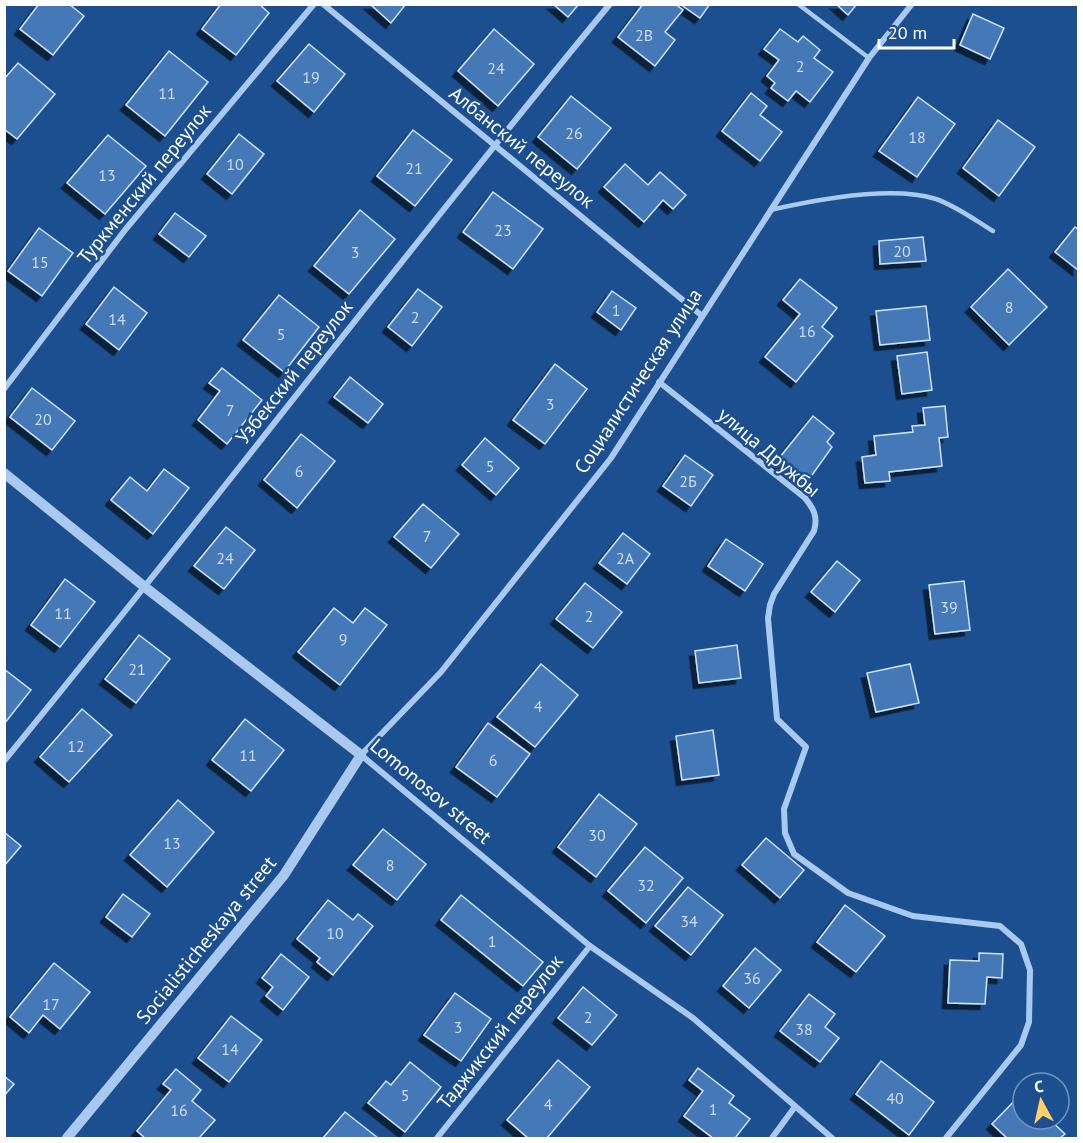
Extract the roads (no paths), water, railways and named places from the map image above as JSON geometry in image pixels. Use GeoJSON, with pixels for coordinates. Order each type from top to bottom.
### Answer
{"type":"FeatureCollection","features":[{"type":"Feature","properties":{"kind":"street","name":"Туркменский переулок"},"geometry":{"type":"LineString","coordinates":[[4,389],[125,230],[314,4]]}},
{"type":"Feature","properties":{"kind":"street","name":"Албанский переулок"},"geometry":{"type":"LineString","coordinates":[[323,4],[701,315]]}},
{"type":"Feature","properties":{"kind":"street","name":"Узбекский переулок"},"geometry":{"type":"LineString","coordinates":[[4,761],[146,588],[493,145],[610,4]]}},
{"type":"Feature","properties":{"kind":"street","name":"Социалистическая улица"},"geometry":{"type":"LineString","coordinates":[[361,755],[441,672],[611,458],[701,315],[869,58],[912,4]]}},
{"type":"Feature","properties":{"kind":"street","name":"улица Дружбы"},"geometry":{"type":"LineString","coordinates":[[659,382],[805,498],[817,520],[814,531],[774,594],[768,618],[777,719],[806,747],[784,809],[785,833],[794,854],[848,893],[913,916],[1000,926],[1021,944],[1030,970],[1029,1022],[1026,1030],[1020,1045],[946,1138]]}},
{"type":"Feature","properties":{"kind":"street","name":"Lomonosov street"},"geometry":{"type":"LineString","coordinates":[[4,474],[361,755],[590,946],[693,1018],[794,1108],[832,1138]]}},
{"type":"Feature","properties":{"kind":"street","name":"Socialisticheskaya street"},"geometry":{"type":"LineString","coordinates":[[67,1138],[284,875],[361,755]]}},
{"type":"Feature","properties":{"kind":"street","name":"Таджикский переулок"},"geometry":{"type":"LineString","coordinates":[[437,1138],[590,946]]}},
{"type":"Feature","properties":{"kind":"street"},"geometry":{"type":"LineString","coordinates":[[772,1138],[794,1108]]}},
{"type":"Feature","properties":{"kind":"lane"},"geometry":{"type":"LineString","coordinates":[[798,4],[869,58]]}},
{"type":"Feature","properties":{"kind":"lane"},"geometry":{"type":"LineString","coordinates":[[770,210],[812,201],[913,195],[948,204],[993,231]]}}]}
